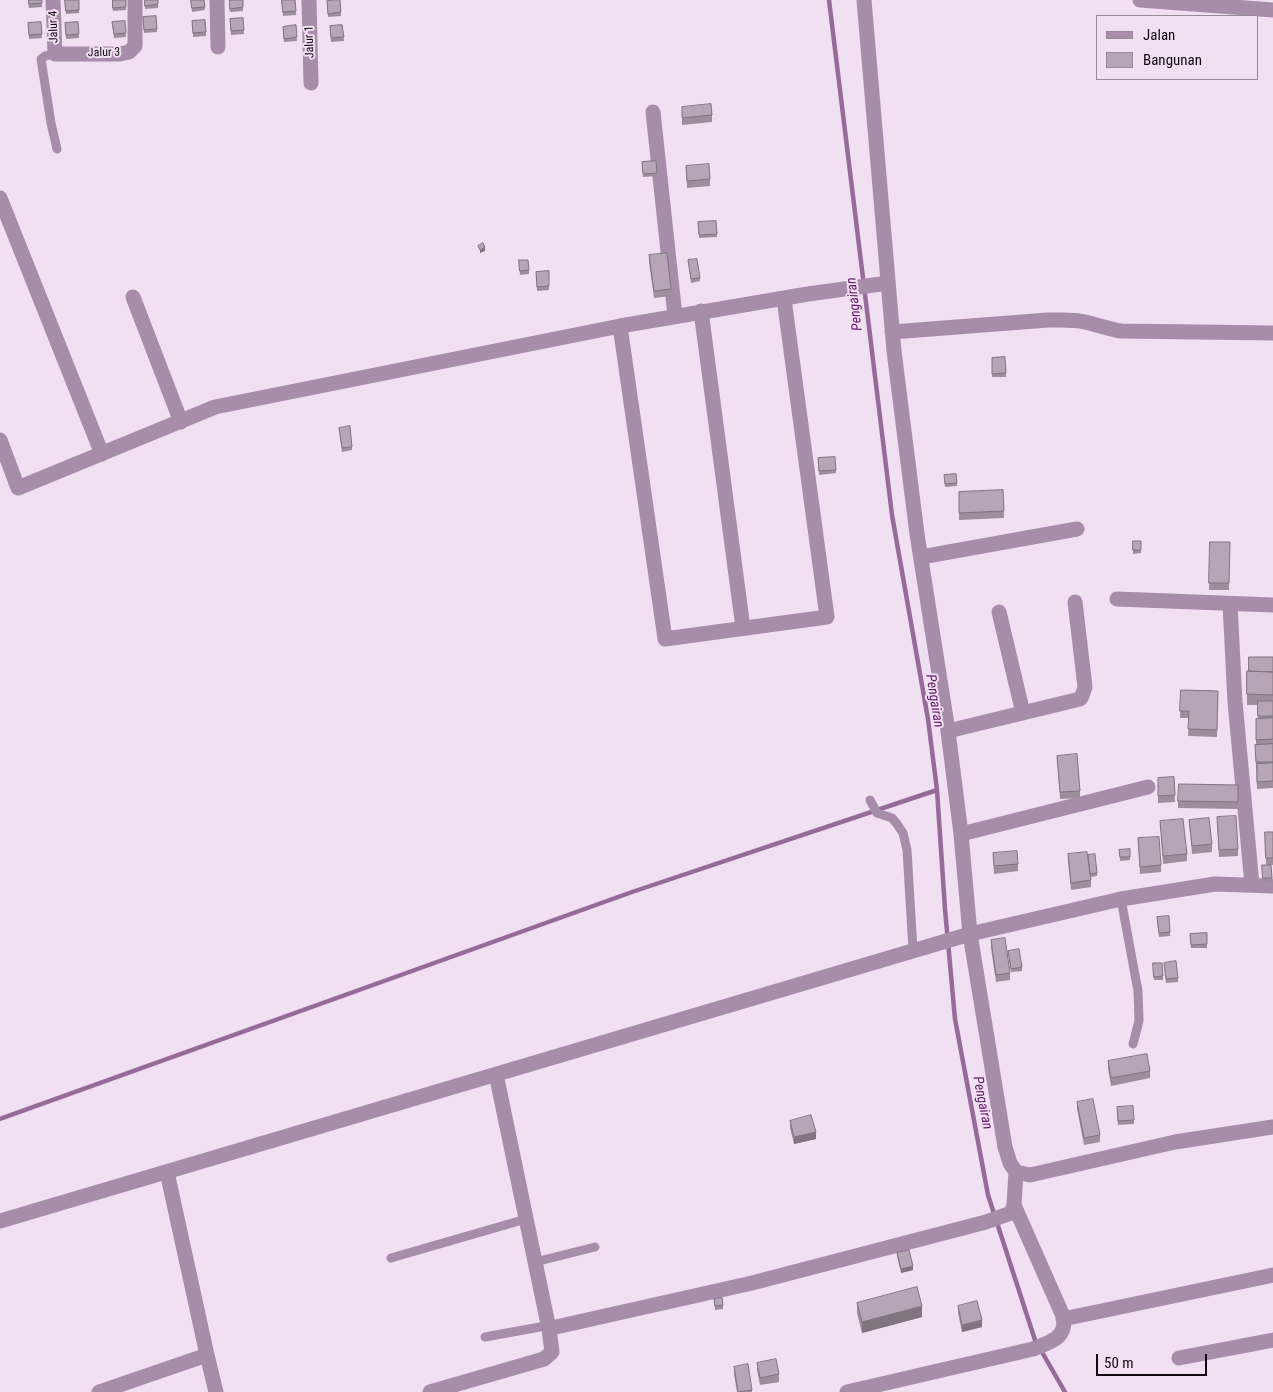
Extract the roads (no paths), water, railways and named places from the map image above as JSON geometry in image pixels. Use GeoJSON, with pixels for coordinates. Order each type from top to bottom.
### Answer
{"type":"FeatureCollection","features":[{"type":"Feature","properties":{"kind":"street","name":"Jalur 4"},"geometry":{"type":"LineString","coordinates":[[53,0],[54,54]]}},
{"type":"Feature","properties":{"kind":"street","name":"Jalur 3"},"geometry":{"type":"LineString","coordinates":[[54,54],[120,54],[130,52],[135,46],[134,0]]}},
{"type":"Feature","properties":{"kind":"street"},"geometry":{"type":"LineString","coordinates":[[217,0],[218,47]]}},
{"type":"Feature","properties":{"kind":"street","name":"Jalur 1"},"geometry":{"type":"LineString","coordinates":[[309,0],[311,83]]}},
{"type":"Feature","properties":{"kind":"street"},"geometry":{"type":"LineString","coordinates":[[548,1326],[560,1326],[752,1283],[986,1222],[1012,1212],[1014,1205],[1016,1172],[1010,1163],[1005,1147],[966,935],[962,834],[921,558],[892,332],[864,0]]}},
{"type":"Feature","properties":{"kind":"street"},"geometry":{"type":"LineString","coordinates":[[1140,0],[1273,10]]}},
{"type":"Feature","properties":{"kind":"street"},"geometry":{"type":"LineString","coordinates":[[653,112],[675,316]]}},
{"type":"Feature","properties":{"kind":"street"},"geometry":{"type":"LineString","coordinates":[[0,198],[102,454]]}},
{"type":"Feature","properties":{"kind":"street"},"geometry":{"type":"LineString","coordinates":[[0,440],[18,488],[215,407],[701,311],[888,283]]}},
{"type":"Feature","properties":{"kind":"street"},"geometry":{"type":"LineString","coordinates":[[134,298],[180,422]]}},
{"type":"Feature","properties":{"kind":"street"},"geometry":{"type":"LineString","coordinates":[[620,326],[665,639],[826,617],[784,299]]}},
{"type":"Feature","properties":{"kind":"street"},"geometry":{"type":"LineString","coordinates":[[701,311],[743,628]]}},
{"type":"Feature","properties":{"kind":"street"},"geometry":{"type":"LineString","coordinates":[[892,332],[1048,320],[1072,320],[1109,330],[1121,331],[1273,333]]}},
{"type":"Feature","properties":{"kind":"street"},"geometry":{"type":"LineString","coordinates":[[921,558],[1077,529]]}},
{"type":"Feature","properties":{"kind":"street"},"geometry":{"type":"LineString","coordinates":[[1117,599],[1273,605]]}},
{"type":"Feature","properties":{"kind":"street"},"geometry":{"type":"LineString","coordinates":[[948,731],[1075,701],[1082,696],[1085,687],[1075,602]]}},
{"type":"Feature","properties":{"kind":"street"},"geometry":{"type":"LineString","coordinates":[[1230,604],[1235,702],[1252,885]]}},
{"type":"Feature","properties":{"kind":"street"},"geometry":{"type":"LineString","coordinates":[[999,612],[1023,713]]}},
{"type":"Feature","properties":{"kind":"street"},"geometry":{"type":"LineString","coordinates":[[962,834],[1148,787]]}},
{"type":"Feature","properties":{"kind":"street"},"geometry":{"type":"LineString","coordinates":[[0,1221],[966,935],[1121,899],[1215,884],[1273,886]]}},
{"type":"Feature","properties":{"kind":"street"},"geometry":{"type":"LineString","coordinates":[[430,1392],[548,1356],[552,1350],[496,1074]]}},
{"type":"Feature","properties":{"kind":"street"},"geometry":{"type":"LineString","coordinates":[[1016,1172],[1030,1175],[1175,1142],[1273,1127]]}},
{"type":"Feature","properties":{"kind":"street"},"geometry":{"type":"LineString","coordinates":[[167,1172],[216,1392]]}},
{"type":"Feature","properties":{"kind":"street"},"geometry":{"type":"LineString","coordinates":[[847,1392],[1039,1347],[1060,1335],[1063,1329],[1063,1319],[1014,1205]]}},
{"type":"Feature","properties":{"kind":"street"},"geometry":{"type":"LineString","coordinates":[[1063,1319],[1273,1275]]}},
{"type":"Feature","properties":{"kind":"street"},"geometry":{"type":"LineString","coordinates":[[1179,1358],[1273,1340]]}},
{"type":"Feature","properties":{"kind":"street"},"geometry":{"type":"LineString","coordinates":[[104,1391],[207,1355]]}},
{"type":"Feature","properties":{"kind":"lane"},"geometry":{"type":"LineString","coordinates":[[54,54],[44,56],[41,59],[57,149]]}},
{"type":"Feature","properties":{"kind":"lane"},"geometry":{"type":"LineString","coordinates":[[874,806],[892,818],[903,833],[907,850],[913,950]]}},
{"type":"Feature","properties":{"kind":"lane"},"geometry":{"type":"LineString","coordinates":[[1121,899],[1138,991],[1139,1021],[1133,1044]]}},
{"type":"Feature","properties":{"kind":"lane"},"geometry":{"type":"LineString","coordinates":[[391,1258],[526,1219]]}},
{"type":"Feature","properties":{"kind":"lane"},"geometry":{"type":"LineString","coordinates":[[535,1262],[595,1247]]}},
{"type":"Feature","properties":{"kind":"lane"},"geometry":{"type":"LineString","coordinates":[[485,1337],[548,1326]]}},
{"type":"Feature","properties":{"kind":"waterway","name":"Pengairan"},"geometry":{"type":"LineString","coordinates":[[829,0],[892,515],[928,719],[937,790],[955,1019],[988,1195],[1035,1340],[1065,1392]]}},
{"type":"Feature","properties":{"kind":"waterway"},"geometry":{"type":"LineString","coordinates":[[0,1119],[632,892],[937,790]]}}]}
